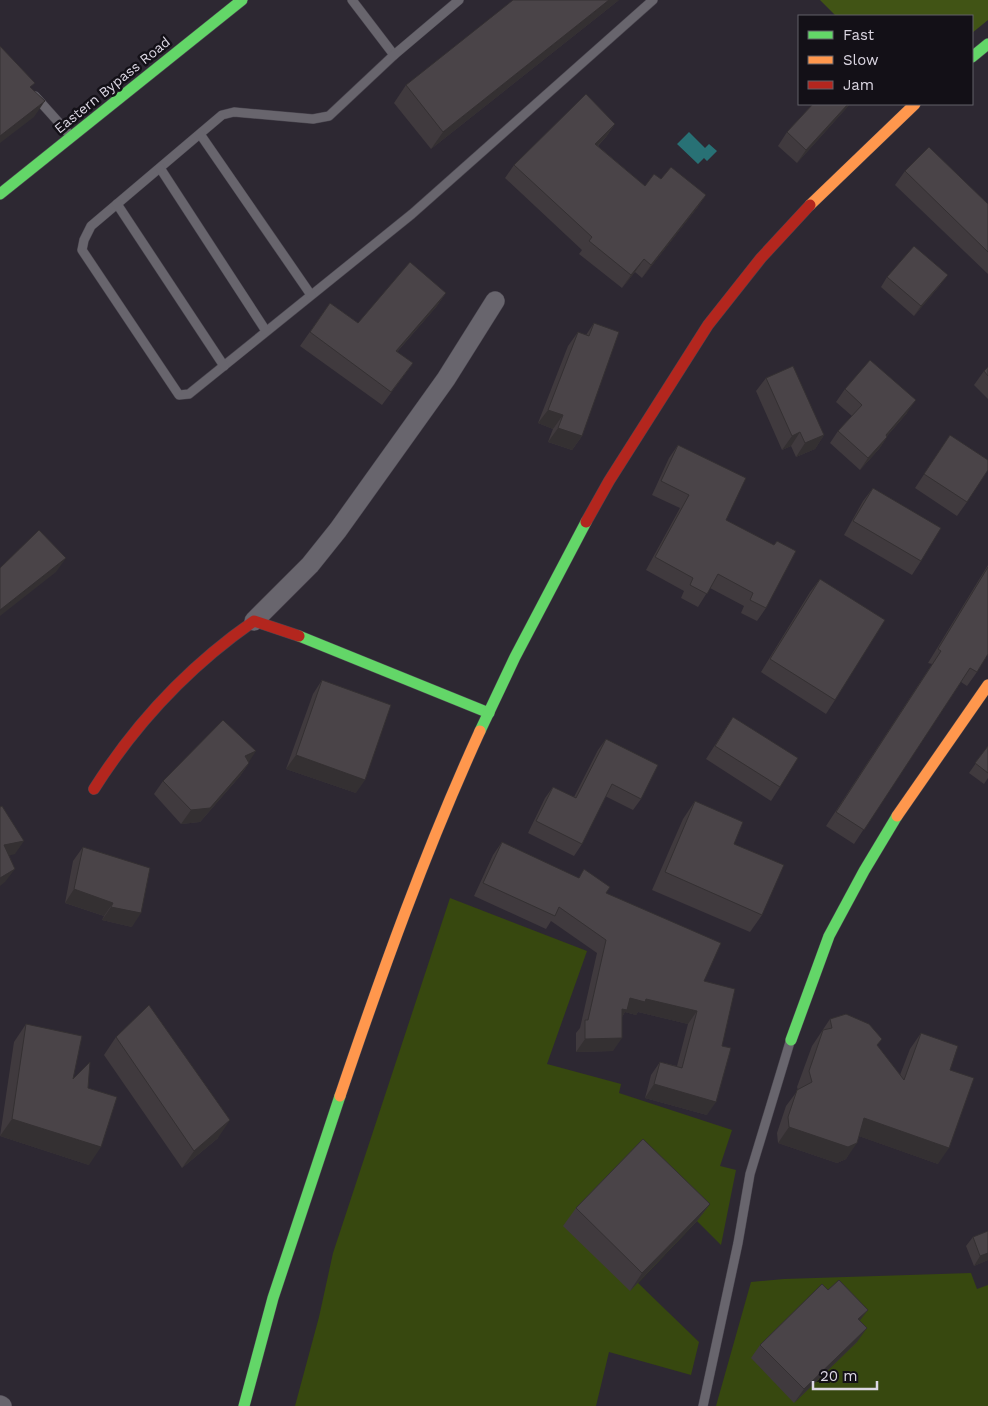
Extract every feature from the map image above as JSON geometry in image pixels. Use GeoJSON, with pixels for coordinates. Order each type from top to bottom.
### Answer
{"type":"FeatureCollection","features":[{"type":"Feature","properties":{"kind":"street","name":"Eastern Bypass Road"},"geometry":{"type":"LineString","coordinates":[[0,194],[242,0]]}},
{"type":"Feature","properties":{"kind":"street"},"geometry":{"type":"LineString","coordinates":[[973,56],[988,44]]}},
{"type":"Feature","properties":{"kind":"street"},"geometry":{"type":"LineString","coordinates":[[244,1406],[256,1352],[356,1045],[417,878],[489,713],[570,546],[638,432],[715,315],[810,203],[914,105]]}},
{"type":"Feature","properties":{"kind":"street"},"geometry":{"type":"LineString","coordinates":[[94,789],[127,738],[186,673],[226,639],[254,621],[310,565],[338,530],[440,387],[495,301]]}},
{"type":"Feature","properties":{"kind":"street"},"geometry":{"type":"LineString","coordinates":[[254,621],[314,641],[489,713]]}},
{"type":"Feature","properties":{"kind":"street"},"geometry":{"type":"LineString","coordinates":[[791,1040],[828,937],[868,864],[947,742],[988,686]]}},
{"type":"Feature","properties":{"kind":"lane"},"geometry":{"type":"LineString","coordinates":[[352,0],[394,55]]}},
{"type":"Feature","properties":{"kind":"lane"},"geometry":{"type":"LineString","coordinates":[[459,0],[394,55],[329,116],[313,119],[234,112],[222,115],[91,226],[84,240],[82,250],[174,392],[178,395],[189,394],[412,214],[653,0]]}},
{"type":"Feature","properties":{"kind":"lane"},"geometry":{"type":"LineString","coordinates":[[25,86],[72,137]]}},
{"type":"Feature","properties":{"kind":"lane"},"geometry":{"type":"LineString","coordinates":[[200,134],[311,295]]}},
{"type":"Feature","properties":{"kind":"lane"},"geometry":{"type":"LineString","coordinates":[[160,168],[266,331]]}},
{"type":"Feature","properties":{"kind":"lane"},"geometry":{"type":"LineString","coordinates":[[117,204],[224,366]]}},
{"type":"Feature","properties":{"kind":"lane"},"geometry":{"type":"LineString","coordinates":[[703,1406],[738,1243],[750,1174],[791,1040]]}},
{"type":"Feature","properties":{"kind":"green space"},"geometry":{"type":"Polygon","coordinates":[[[820,0],[988,0],[988,20],[973,32],[973,15],[835,15],[820,0]]]}},
{"type":"Feature","properties":{"kind":"green space"},"geometry":{"type":"Polygon","coordinates":[[[450,898],[587,951],[547,1064],[621,1084],[619,1093],[732,1130],[720,1166],[736,1170],[721,1245],[697,1221],[638,1283],[699,1342],[691,1375],[609,1352],[596,1406],[295,1406],[319,1317],[333,1253],[450,898]]]}},
{"type":"Feature","properties":{"kind":"green space"},"geometry":{"type":"Polygon","coordinates":[[[971,1273],[977,1289],[988,1285],[988,1406],[716,1406],[751,1282],[784,1279],[971,1273]]]}},
{"type":"Feature","properties":{"kind":"water"},"geometry":{"type":"Polygon","coordinates":[[[689,132],[705,148],[709,144],[717,151],[707,161],[704,158],[698,164],[677,144],[689,132]]]}},
{"type":"Feature","properties":{"kind":"building"},"geometry":{"type":"Polygon","coordinates":[[[513,0],[609,0],[443,132],[406,85],[513,0]]]}},
{"type":"Feature","properties":{"kind":"building"},"geometry":{"type":"Polygon","coordinates":[[[0,46],[35,83],[30,87],[45,101],[0,136],[0,46]]]}},
{"type":"Feature","properties":{"kind":"building"},"geometry":{"type":"Polygon","coordinates":[[[586,94],[615,124],[595,144],[645,186],[654,174],[661,179],[671,167],[706,195],[651,265],[644,259],[631,275],[589,241],[592,237],[514,165],[586,94]]]}},
{"type":"Feature","properties":{"kind":"building"},"geometry":{"type":"Polygon","coordinates":[[[812,105],[847,105],[806,150],[787,132],[812,105]]]}},
{"type":"Feature","properties":{"kind":"building"},"geometry":{"type":"Polygon","coordinates":[[[929,147],[988,204],[988,252],[905,171],[929,147]]]}},
{"type":"Feature","properties":{"kind":"building"},"geometry":{"type":"Polygon","coordinates":[[[914,246],[948,275],[921,306],[887,277],[914,246]]]}},
{"type":"Feature","properties":{"kind":"building"},"geometry":{"type":"Polygon","coordinates":[[[410,262],[446,293],[396,351],[413,363],[391,392],[310,332],[330,303],[358,323],[410,262]]]}},
{"type":"Feature","properties":{"kind":"building"},"geometry":{"type":"Polygon","coordinates":[[[594,323],[619,332],[582,436],[558,428],[563,415],[548,410],[578,332],[589,336],[594,323]]]}},
{"type":"Feature","properties":{"kind":"building"},"geometry":{"type":"Polygon","coordinates":[[[870,360],[916,400],[868,458],[838,431],[862,405],[845,389],[870,360]]]}},
{"type":"Feature","properties":{"kind":"building"},"geometry":{"type":"Polygon","coordinates":[[[793,366],[824,435],[805,443],[800,432],[792,436],[766,378],[793,366]]]}},
{"type":"Feature","properties":{"kind":"building"},"geometry":{"type":"Polygon","coordinates":[[[988,367],[988,376],[984,371],[988,367]]]}},
{"type":"Feature","properties":{"kind":"building"},"geometry":{"type":"Polygon","coordinates":[[[950,435],[988,460],[988,470],[967,502],[924,474],[950,435]]]}},
{"type":"Feature","properties":{"kind":"building"},"geometry":{"type":"Polygon","coordinates":[[[678,445],[746,478],[726,520],[774,545],[777,541],[796,551],[766,608],[750,600],[753,593],[718,574],[707,594],[690,585],[693,578],[655,557],[689,495],[661,481],[678,445]]]}},
{"type":"Feature","properties":{"kind":"building"},"geometry":{"type":"Polygon","coordinates":[[[873,488],[941,528],[921,561],[853,521],[873,488]]]}},
{"type":"Feature","properties":{"kind":"building"},"geometry":{"type":"Polygon","coordinates":[[[39,530],[66,558],[0,610],[0,568],[39,530]]]}},
{"type":"Feature","properties":{"kind":"building"},"geometry":{"type":"Polygon","coordinates":[[[988,567],[988,654],[977,672],[970,668],[864,830],[836,812],[941,651],[938,649],[988,567]]]}},
{"type":"Feature","properties":{"kind":"building"},"geometry":{"type":"Polygon","coordinates":[[[820,579],[885,620],[835,700],[770,659],[820,579]]]}},
{"type":"Feature","properties":{"kind":"building"},"geometry":{"type":"Polygon","coordinates":[[[322,680],[391,705],[365,780],[296,755],[322,680]]]}},
{"type":"Feature","properties":{"kind":"building"},"geometry":{"type":"Polygon","coordinates":[[[733,717],[798,758],[780,787],[715,746],[733,717]]]}},
{"type":"Feature","properties":{"kind":"building"},"geometry":{"type":"Polygon","coordinates":[[[223,720],[256,751],[245,756],[249,763],[210,808],[191,810],[163,781],[223,720]]]}},
{"type":"Feature","properties":{"kind":"building"},"geometry":{"type":"Polygon","coordinates":[[[606,739],[658,765],[641,799],[612,784],[582,844],[536,821],[553,787],[576,798],[606,739]]]}},
{"type":"Feature","properties":{"kind":"building"},"geometry":{"type":"Polygon","coordinates":[[[988,746],[988,773],[975,763],[988,746]]]}},
{"type":"Feature","properties":{"kind":"building"},"geometry":{"type":"Polygon","coordinates":[[[695,801],[743,822],[734,844],[784,865],[762,915],[665,872],[695,801]]]}},
{"type":"Feature","properties":{"kind":"building"},"geometry":{"type":"Polygon","coordinates":[[[2,806],[24,841],[4,845],[15,869],[0,878],[0,807],[2,806]]]}},
{"type":"Feature","properties":{"kind":"building"},"geometry":{"type":"Polygon","coordinates":[[[502,842],[579,878],[584,869],[610,887],[606,893],[721,943],[704,981],[735,989],[722,1046],[731,1048],[716,1102],[654,1084],[660,1062],[682,1068],[697,1011],[646,999],[645,1002],[630,998],[627,1010],[622,1009],[622,1038],[585,1039],[585,1020],[588,1020],[606,940],[559,907],[555,916],[483,883],[502,842]]]}},
{"type":"Feature","properties":{"kind":"building"},"geometry":{"type":"Polygon","coordinates":[[[83,847],[150,868],[141,913],[111,907],[113,903],[74,889],[83,847]]]}},
{"type":"Feature","properties":{"kind":"building"},"geometry":{"type":"Polygon","coordinates":[[[149,1005],[230,1120],[194,1151],[116,1037],[149,1005]]]}},
{"type":"Feature","properties":{"kind":"building"},"geometry":{"type":"Polygon","coordinates":[[[846,1014],[869,1024],[882,1039],[877,1045],[904,1080],[921,1033],[958,1046],[950,1070],[974,1078],[949,1148],[864,1118],[857,1143],[848,1147],[789,1127],[788,1117],[797,1090],[812,1082],[809,1071],[823,1030],[832,1028],[830,1019],[846,1014]]]}},
{"type":"Feature","properties":{"kind":"building"},"geometry":{"type":"Polygon","coordinates":[[[26,1024],[82,1036],[73,1079],[90,1062],[88,1088],[117,1097],[101,1147],[12,1119],[26,1024]]]}},
{"type":"Feature","properties":{"kind":"building"},"geometry":{"type":"Polygon","coordinates":[[[643,1139],[710,1204],[642,1273],[576,1208],[643,1139]]]}},
{"type":"Feature","properties":{"kind":"building"},"geometry":{"type":"Polygon","coordinates":[[[988,1231],[988,1253],[980,1256],[973,1237],[988,1231]]]}},
{"type":"Feature","properties":{"kind":"building"},"geometry":{"type":"Polygon","coordinates":[[[839,1280],[868,1310],[858,1319],[867,1328],[804,1389],[760,1345],[822,1284],[828,1290],[839,1280]]]}},
{"type":"Feature","properties":{"kind":"traffic: fast"},"geometry":{"type":"LineString","coordinates":[[0,194],[242,0]]}},
{"type":"Feature","properties":{"kind":"traffic: fast"},"geometry":{"type":"LineString","coordinates":[[973,56],[988,44]]}},
{"type":"Feature","properties":{"kind":"traffic: fast"},"geometry":{"type":"LineString","coordinates":[[480,731],[515,657],[586,522]]}},
{"type":"Feature","properties":{"kind":"traffic: fast"},"geometry":{"type":"LineString","coordinates":[[299,636],[489,713]]}},
{"type":"Feature","properties":{"kind":"traffic: fast"},"geometry":{"type":"LineString","coordinates":[[791,1040],[829,936],[864,871],[897,816]]}},
{"type":"Feature","properties":{"kind":"traffic: fast"},"geometry":{"type":"LineString","coordinates":[[244,1406],[273,1298],[340,1096]]}},
{"type":"Feature","properties":{"kind":"traffic: slow"},"geometry":{"type":"LineString","coordinates":[[810,205],[914,105]]}},
{"type":"Feature","properties":{"kind":"traffic: slow"},"geometry":{"type":"LineString","coordinates":[[897,816],[988,685]]}},
{"type":"Feature","properties":{"kind":"traffic: slow"},"geometry":{"type":"LineString","coordinates":[[340,1096],[406,911],[441,820],[480,731]]}},
{"type":"Feature","properties":{"kind":"traffic: jam"},"geometry":{"type":"LineString","coordinates":[[586,522],[609,481],[708,325],[761,258],[810,205]]}},
{"type":"Feature","properties":{"kind":"traffic: jam"},"geometry":{"type":"LineString","coordinates":[[94,789],[128,741],[165,697],[207,657],[254,621],[299,636]]}}]}
